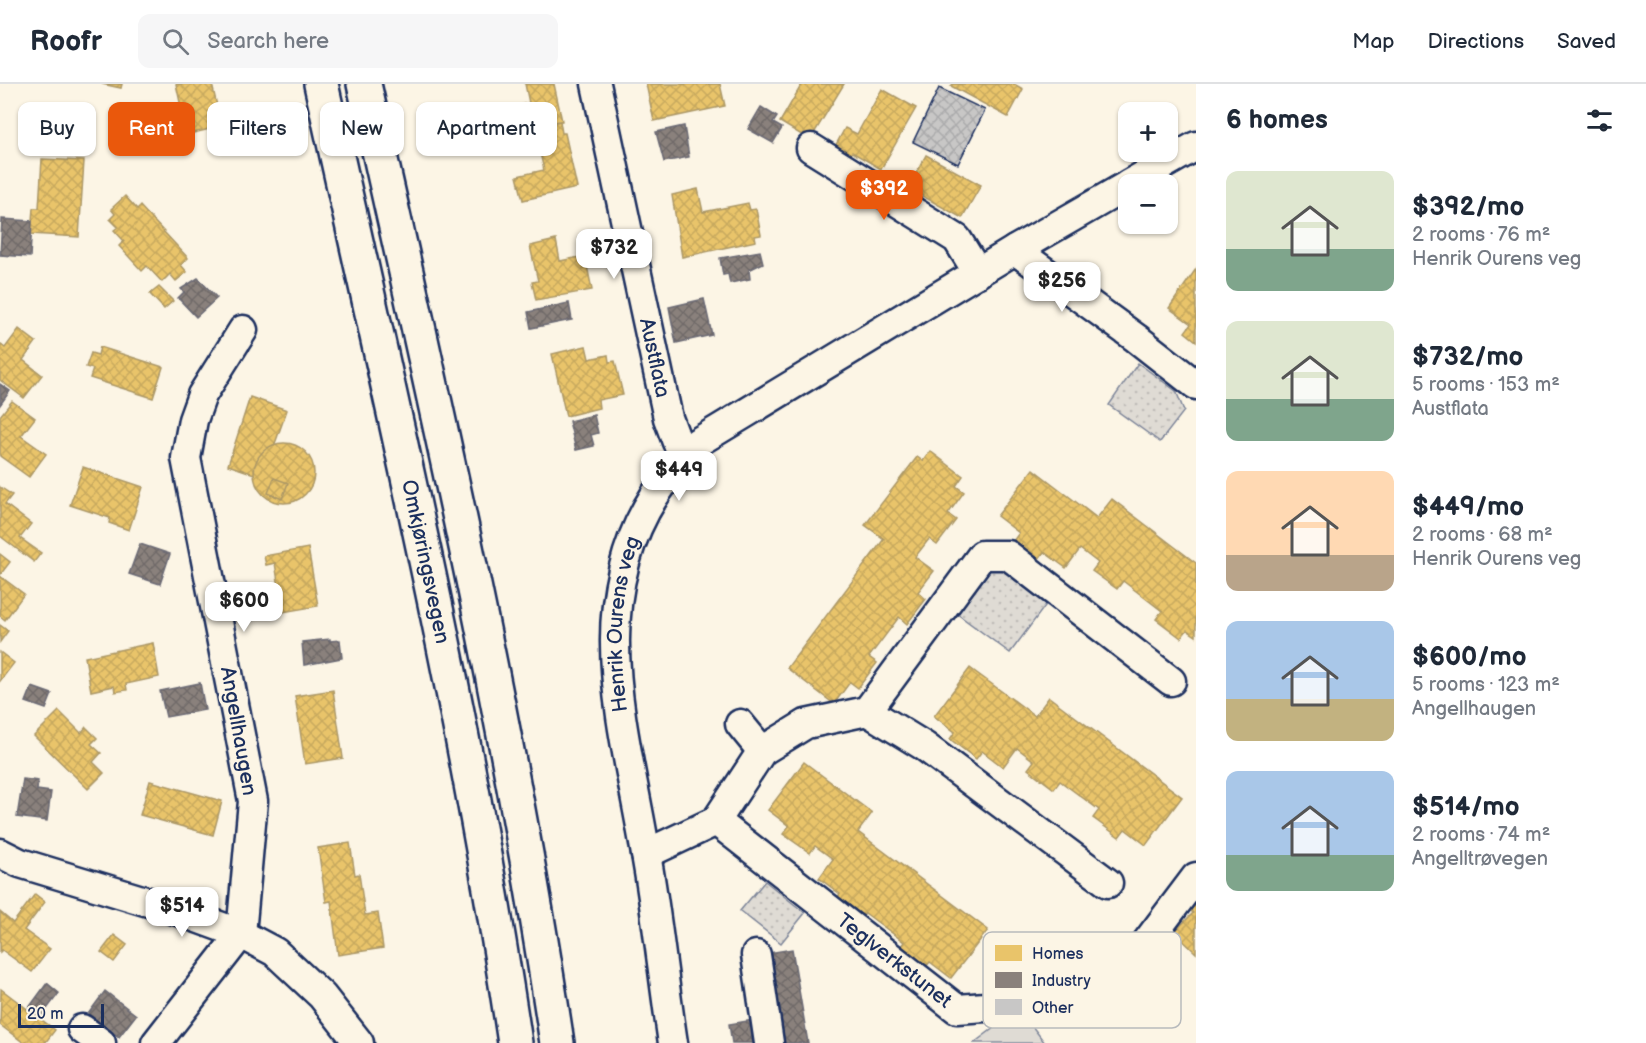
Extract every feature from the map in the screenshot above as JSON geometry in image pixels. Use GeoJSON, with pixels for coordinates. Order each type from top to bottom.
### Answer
{"type":"FeatureCollection","features":[{"type":"Feature","properties":{"kind":"highway","name":"Omkjøringsvegen"},"geometry":{"type":"LineString","coordinates":[[321,84],[430,582],[477,814],[515,1043]]}},
{"type":"Feature","properties":{"kind":"highway","name":"Omkjøringsvegen"},"geometry":{"type":"LineString","coordinates":[[364,84],[472,574],[518,809],[555,1028]]}},
{"type":"Feature","properties":{"kind":"street","name":"Austflata"},"geometry":{"type":"LineString","coordinates":[[596,84],[668,418],[677,442],[686,453]]}},
{"type":"Feature","properties":{"kind":"street","name":"Henrik Ourens veg"},"geometry":{"type":"LineString","coordinates":[[1147,174],[1196,146]]}},
{"type":"Feature","properties":{"kind":"street"},"geometry":{"type":"LineString","coordinates":[[811,148],[957,239],[978,273]]}},
{"type":"Feature","properties":{"kind":"street","name":"Henrik Ourens veg"},"geometry":{"type":"LineString","coordinates":[[673,1043],[646,854],[616,677],[616,598],[623,563],[648,506],[686,453],[723,426],[1015,250],[1118,191]]}},
{"type":"Feature","properties":{"kind":"street"},"geometry":{"type":"LineString","coordinates":[[1015,250],[1136,338],[1196,385]]}},
{"type":"Feature","properties":{"kind":"street","name":"Angellhaugen"},"geometry":{"type":"LineString","coordinates":[[241,934],[253,801],[186,458],[193,420],[202,395],[243,330]]}},
{"type":"Feature","properties":{"kind":"street"},"geometry":{"type":"LineString","coordinates":[[646,854],[716,821],[762,751],[806,724],[867,711],[982,555],[1008,555],[1171,681]]}},
{"type":"Feature","properties":{"kind":"street"},"geometry":{"type":"LineString","coordinates":[[867,711],[924,746],[1108,883]]}},
{"type":"Feature","properties":{"kind":"street"},"geometry":{"type":"LineString","coordinates":[[740,723],[762,751]]}},
{"type":"Feature","properties":{"kind":"street","name":"Teglverkstunet"},"geometry":{"type":"LineString","coordinates":[[716,821],[957,1009],[983,1007]]}},
{"type":"Feature","properties":{"kind":"street"},"geometry":{"type":"LineString","coordinates":[[0,853],[20,863],[178,911],[241,934],[275,952],[322,996],[359,1043]]}},
{"type":"Feature","properties":{"kind":"street","name":"Teglverkstunet"},"geometry":{"type":"LineString","coordinates":[[1155,932],[1196,877]]}},
{"type":"Feature","properties":{"kind":"street"},"geometry":{"type":"LineString","coordinates":[[156,1043],[241,934]]}},
{"type":"Feature","properties":{"kind":"street"},"geometry":{"type":"LineString","coordinates":[[756,955],[769,1043]]}},
{"type":"Feature","properties":{"kind":"street"},"geometry":{"type":"LineString","coordinates":[[555,1028],[568,1043]]}},
{"type":"Feature","properties":{"kind":"shaded area"},"geometry":{"type":"Polygon","coordinates":[[[1138,363],[1176,391],[1184,411],[1160,442],[1109,405],[1138,363]]]}},
{"type":"Feature","properties":{"kind":"shaded area"},"geometry":{"type":"Polygon","coordinates":[[[1009,564],[1051,598],[1010,653],[952,610],[985,566],[1009,564]]]}},
{"type":"Feature","properties":{"kind":"shaded area"},"geometry":{"type":"Polygon","coordinates":[[[765,881],[805,913],[781,943],[740,911],[765,881]]]}},
{"type":"Feature","properties":{"kind":"shaded area"},"geometry":{"type":"Polygon","coordinates":[[[994,1028],[1034,1028],[1045,1043],[974,1043],[994,1028]]]}},
{"type":"Feature","properties":{"kind":"building: Homes"},"geometry":{"type":"Polygon","coordinates":[[[102,84],[122,84],[121,88],[102,84]]]}},
{"type":"Feature","properties":{"kind":"building: Homes"},"geometry":{"type":"Polygon","coordinates":[[[176,84],[212,84],[216,102],[207,102],[207,130],[195,133],[195,102],[180,102],[176,84]]]}},
{"type":"Feature","properties":{"kind":"building: Homes"},"geometry":{"type":"Polygon","coordinates":[[[525,84],[554,84],[562,121],[557,122],[557,102],[529,102],[525,84]]]}},
{"type":"Feature","properties":{"kind":"building: Homes"},"geometry":{"type":"Polygon","coordinates":[[[646,84],[720,84],[725,106],[654,121],[646,84]]]}},
{"type":"Feature","properties":{"kind":"building: Homes"},"geometry":{"type":"Polygon","coordinates":[[[802,84],[844,84],[810,140],[780,122],[802,84]]]}},
{"type":"Feature","properties":{"kind":"building: Homes"},"geometry":{"type":"Polygon","coordinates":[[[953,84],[1014,84],[1023,89],[1008,117],[951,86],[953,84]]]}},
{"type":"Feature","properties":{"kind":"building: Homes"},"geometry":{"type":"Polygon","coordinates":[[[882,89],[916,108],[881,169],[852,152],[846,162],[831,154],[845,128],[857,134],[882,89]]]}},
{"type":"Feature","properties":{"kind":"building: Homes"},"geometry":{"type":"Polygon","coordinates":[[[560,121],[562,133],[565,133],[577,188],[523,200],[517,176],[544,170],[541,156],[557,156],[557,122],[560,121]]]}},
{"type":"Feature","properties":{"kind":"building: Homes"},"geometry":{"type":"Polygon","coordinates":[[[926,155],[981,185],[962,218],[908,188],[926,155]]]}},
{"type":"Feature","properties":{"kind":"building: Homes"},"geometry":{"type":"Polygon","coordinates":[[[42,159],[84,161],[79,237],[31,234],[33,208],[39,208],[42,159]]]}},
{"type":"Feature","properties":{"kind":"building: Homes"},"geometry":{"type":"Polygon","coordinates":[[[698,189],[703,212],[748,203],[750,210],[756,209],[761,235],[755,236],[756,241],[682,257],[672,195],[698,189]]]}},
{"type":"Feature","properties":{"kind":"building: Homes"},"geometry":{"type":"Polygon","coordinates":[[[125,196],[137,209],[140,206],[188,258],[181,265],[187,272],[176,281],[170,274],[162,282],[147,266],[142,271],[119,246],[124,241],[114,230],[118,227],[110,219],[115,214],[111,209],[125,196]]]}},
{"type":"Feature","properties":{"kind":"building: Homes"},"geometry":{"type":"Polygon","coordinates":[[[556,240],[560,261],[585,256],[592,290],[536,300],[532,282],[538,281],[530,246],[556,240]]]}},
{"type":"Feature","properties":{"kind":"building: Homes"},"geometry":{"type":"Polygon","coordinates":[[[1196,269],[1196,341],[1185,332],[1191,324],[1169,308],[1196,269]]]}},
{"type":"Feature","properties":{"kind":"building: Homes"},"geometry":{"type":"Polygon","coordinates":[[[159,287],[173,301],[164,309],[150,294],[159,287]]]}},
{"type":"Feature","properties":{"kind":"building: Homes"},"geometry":{"type":"Polygon","coordinates":[[[19,329],[36,342],[23,360],[42,375],[24,398],[0,380],[0,344],[5,348],[19,329]]]}},
{"type":"Feature","properties":{"kind":"building: Homes"},"geometry":{"type":"Polygon","coordinates":[[[586,346],[589,359],[608,355],[609,362],[615,361],[623,395],[598,400],[599,408],[566,416],[552,354],[586,346]]]}},
{"type":"Feature","properties":{"kind":"building: Homes"},"geometry":{"type":"Polygon","coordinates":[[[100,347],[163,367],[153,398],[90,378],[93,369],[86,367],[91,353],[98,355],[100,347]]]}},
{"type":"Feature","properties":{"kind":"building: Homes"},"geometry":{"type":"Polygon","coordinates":[[[250,397],[287,410],[263,477],[228,465],[250,397]]]}},
{"type":"Feature","properties":{"kind":"building: Homes"},"geometry":{"type":"Polygon","coordinates":[[[12,401],[35,418],[21,436],[46,454],[29,477],[0,456],[0,416],[12,401]]]}},
{"type":"Feature","properties":{"kind":"building: Homes"},"geometry":{"type":"Polygon","coordinates":[[[284,443],[301,448],[309,456],[314,473],[309,490],[301,498],[284,503],[267,498],[259,490],[254,473],[259,456],[267,448],[284,443]]]}},
{"type":"Feature","properties":{"kind":"building: Homes"},"geometry":{"type":"Polygon","coordinates":[[[930,451],[963,476],[956,486],[964,492],[948,514],[956,520],[937,545],[929,539],[915,557],[934,571],[918,592],[926,599],[907,624],[899,617],[869,657],[877,663],[858,688],[850,682],[834,704],[787,668],[884,539],[865,525],[917,457],[923,461],[930,451]]]}},
{"type":"Feature","properties":{"kind":"building: Homes"},"geometry":{"type":"Polygon","coordinates":[[[83,467],[143,487],[129,530],[109,523],[110,518],[70,505],[83,467]]]}},
{"type":"Feature","properties":{"kind":"building: Homes"},"geometry":{"type":"Polygon","coordinates":[[[1033,469],[1097,518],[1112,499],[1196,563],[1196,636],[1187,630],[1181,638],[1156,619],[1162,611],[1123,581],[1117,589],[1092,571],[1098,563],[1080,549],[1066,568],[1044,552],[1038,560],[1013,541],[1019,533],[997,516],[1033,469]]]}},
{"type":"Feature","properties":{"kind":"building: Homes"},"geometry":{"type":"Polygon","coordinates":[[[274,478],[288,483],[282,499],[268,493],[274,478]]]}},
{"type":"Feature","properties":{"kind":"building: Homes"},"geometry":{"type":"Polygon","coordinates":[[[0,487],[12,495],[5,504],[31,524],[20,538],[41,553],[34,562],[0,536],[0,487]]]}},
{"type":"Feature","properties":{"kind":"building: Homes"},"geometry":{"type":"Polygon","coordinates":[[[308,548],[318,606],[283,612],[275,563],[266,565],[264,556],[308,548]]]}},
{"type":"Feature","properties":{"kind":"building: Homes"},"geometry":{"type":"Polygon","coordinates":[[[0,554],[10,562],[0,575],[0,554]]]}},
{"type":"Feature","properties":{"kind":"building: Homes"},"geometry":{"type":"Polygon","coordinates":[[[0,576],[24,594],[5,620],[0,616],[0,576]]]}},
{"type":"Feature","properties":{"kind":"building: Homes"},"geometry":{"type":"Polygon","coordinates":[[[0,625],[8,631],[0,642],[0,625]]]}},
{"type":"Feature","properties":{"kind":"building: Homes"},"geometry":{"type":"Polygon","coordinates":[[[153,643],[159,677],[126,684],[127,690],[115,692],[114,686],[91,691],[85,657],[153,643]]]}},
{"type":"Feature","properties":{"kind":"building: Homes"},"geometry":{"type":"Polygon","coordinates":[[[0,652],[14,663],[0,681],[0,652]]]}},
{"type":"Feature","properties":{"kind":"building: Homes"},"geometry":{"type":"Polygon","coordinates":[[[970,668],[1035,716],[1049,697],[1182,797],[1146,845],[1125,829],[1119,837],[1093,818],[1099,810],[1060,781],[1054,789],[1028,769],[1034,761],[1017,748],[1003,767],[982,751],[976,759],[950,739],[955,732],[934,716],[970,668]]]}},
{"type":"Feature","properties":{"kind":"building: Homes"},"geometry":{"type":"Polygon","coordinates":[[[333,690],[343,758],[305,764],[295,696],[333,690]]]}},
{"type":"Feature","properties":{"kind":"building: Homes"},"geometry":{"type":"Polygon","coordinates":[[[59,711],[81,733],[86,727],[97,738],[91,744],[101,753],[93,762],[104,773],[88,789],[34,736],[59,711]]]}},
{"type":"Feature","properties":{"kind":"building: Homes"},"geometry":{"type":"Polygon","coordinates":[[[804,762],[872,813],[858,832],[988,930],[983,932],[983,936],[951,978],[930,962],[924,969],[898,950],[904,942],[865,913],[860,921],[834,901],[840,894],[819,878],[833,859],[815,846],[810,853],[783,834],[789,826],[768,810],[804,762]]]}},
{"type":"Feature","properties":{"kind":"building: Homes"},"geometry":{"type":"Polygon","coordinates":[[[150,781],[222,801],[213,835],[140,815],[150,781]]]}},
{"type":"Feature","properties":{"kind":"building: Homes"},"geometry":{"type":"Polygon","coordinates":[[[350,843],[355,875],[359,874],[365,915],[378,913],[383,948],[338,955],[331,901],[326,902],[318,848],[350,843]]]}},
{"type":"Feature","properties":{"kind":"building: Homes"},"geometry":{"type":"Polygon","coordinates":[[[35,894],[45,902],[24,930],[50,949],[32,972],[2,950],[0,952],[0,912],[13,923],[35,894]]]}},
{"type":"Feature","properties":{"kind":"building: Homes"},"geometry":{"type":"Polygon","coordinates":[[[1196,896],[1196,953],[1181,939],[1181,932],[1174,932],[1193,913],[1187,907],[1196,896]]]}},
{"type":"Feature","properties":{"kind":"building: Homes"},"geometry":{"type":"Polygon","coordinates":[[[114,935],[127,945],[114,962],[101,952],[114,935]]]}},
{"type":"Feature","properties":{"kind":"building: Homes"},"geometry":{"type":"Polygon","coordinates":[[[1,989],[55,1030],[45,1043],[24,1043],[0,1025],[1,989]]]}},
{"type":"Feature","properties":{"kind":"building: Industry"},"geometry":{"type":"Polygon","coordinates":[[[761,107],[777,117],[773,123],[782,128],[773,143],[748,129],[761,107]]]}},
{"type":"Feature","properties":{"kind":"building: Industry"},"geometry":{"type":"Polygon","coordinates":[[[684,126],[689,157],[664,162],[656,132],[684,126]]]}},
{"type":"Feature","properties":{"kind":"building: Industry"},"geometry":{"type":"Polygon","coordinates":[[[2,219],[32,221],[30,257],[0,255],[2,219]]]}},
{"type":"Feature","properties":{"kind":"building: Industry"},"geometry":{"type":"Polygon","coordinates":[[[760,251],[763,263],[749,270],[750,279],[730,283],[728,274],[723,275],[720,258],[760,251]]]}},
{"type":"Feature","properties":{"kind":"building: Industry"},"geometry":{"type":"Polygon","coordinates":[[[198,278],[217,298],[196,317],[178,298],[184,292],[181,289],[198,278]]]}},
{"type":"Feature","properties":{"kind":"building: Industry"},"geometry":{"type":"Polygon","coordinates":[[[704,299],[712,335],[676,343],[669,307],[704,299]]]}},
{"type":"Feature","properties":{"kind":"building: Industry"},"geometry":{"type":"Polygon","coordinates":[[[569,303],[572,320],[531,328],[528,312],[569,303]]]}},
{"type":"Feature","properties":{"kind":"building: Industry"},"geometry":{"type":"Polygon","coordinates":[[[0,384],[10,391],[0,405],[0,384]]]}},
{"type":"Feature","properties":{"kind":"building: Industry"},"geometry":{"type":"Polygon","coordinates":[[[594,415],[598,433],[591,435],[594,446],[576,450],[569,421],[594,415]]]}},
{"type":"Feature","properties":{"kind":"building: Industry"},"geometry":{"type":"Polygon","coordinates":[[[140,544],[170,554],[160,584],[129,574],[140,544]]]}},
{"type":"Feature","properties":{"kind":"building: Industry"},"geometry":{"type":"Polygon","coordinates":[[[330,639],[330,641],[340,640],[342,658],[304,665],[302,642],[330,639]]]}},
{"type":"Feature","properties":{"kind":"building: Industry"},"geometry":{"type":"Polygon","coordinates":[[[200,683],[205,710],[166,717],[160,691],[200,683]]]}},
{"type":"Feature","properties":{"kind":"building: Industry"},"geometry":{"type":"Polygon","coordinates":[[[32,687],[52,694],[46,709],[26,702],[32,687]]]}},
{"type":"Feature","properties":{"kind":"building: Industry"},"geometry":{"type":"Polygon","coordinates":[[[23,779],[38,781],[37,790],[51,792],[47,821],[17,817],[23,779]]]}},
{"type":"Feature","properties":{"kind":"building: Industry"},"geometry":{"type":"Polygon","coordinates":[[[792,949],[808,1043],[783,1043],[768,953],[792,949]]]}},
{"type":"Feature","properties":{"kind":"building: Industry"},"geometry":{"type":"Polygon","coordinates":[[[47,983],[59,993],[40,1018],[28,1009],[47,983]]]}},
{"type":"Feature","properties":{"kind":"building: Industry"},"geometry":{"type":"Polygon","coordinates":[[[105,991],[136,1015],[119,1037],[88,1014],[105,991]]]}},
{"type":"Feature","properties":{"kind":"building: Industry"},"geometry":{"type":"Polygon","coordinates":[[[753,1020],[756,1043],[732,1043],[729,1024],[753,1020]]]}},
{"type":"Feature","properties":{"kind":"building: Other"},"geometry":{"type":"Polygon","coordinates":[[[939,88],[985,110],[958,164],[913,142],[939,88]]]}}]}
